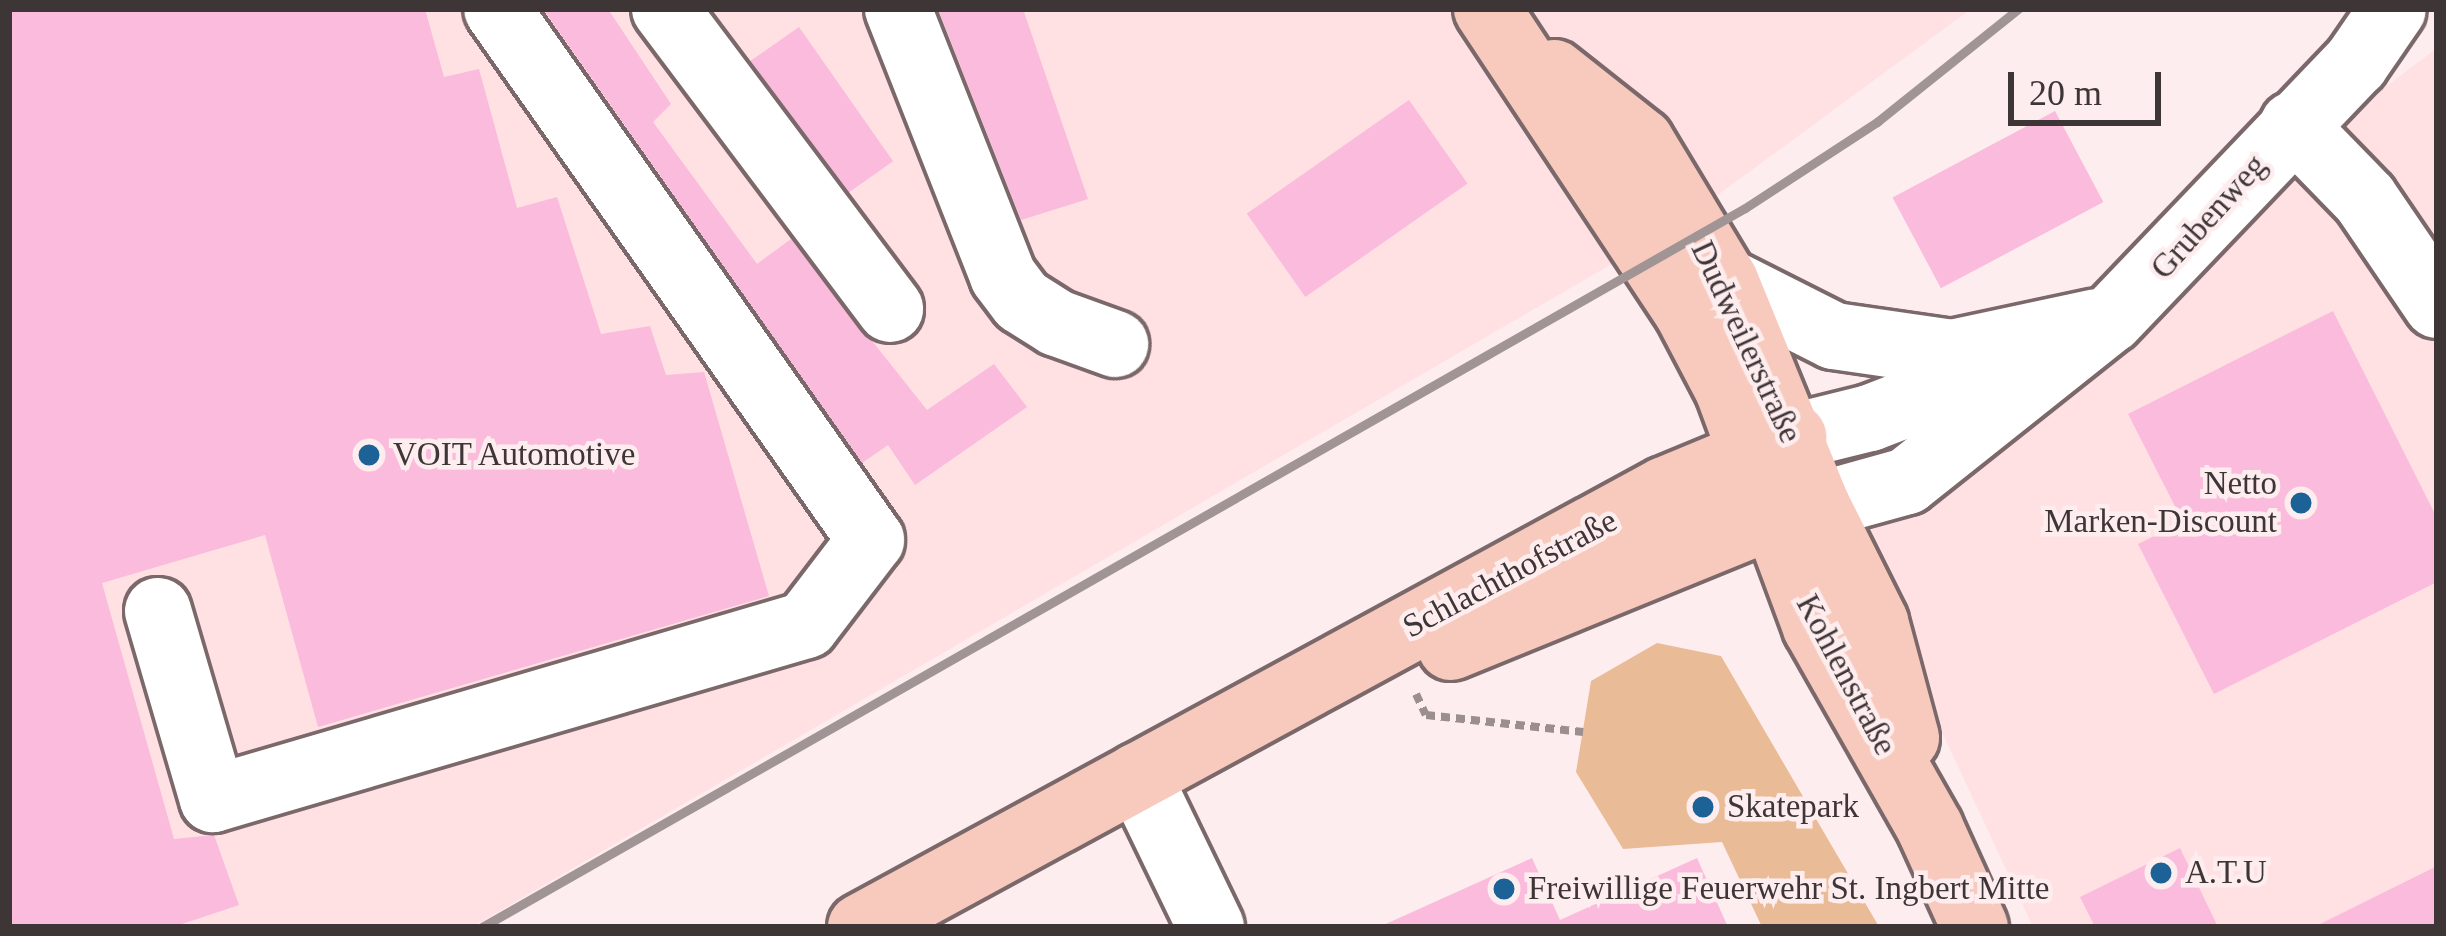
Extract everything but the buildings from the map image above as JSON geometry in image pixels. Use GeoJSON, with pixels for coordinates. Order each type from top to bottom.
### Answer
{"type":"FeatureCollection","features":[{"type":"Feature","properties":{"kind":"main road","name":"Dudweilerstraße"},"geometry":{"type":"LineString","coordinates":[[1498,23],[1706,296],[1728,388],[1771,444],[1793,512]]}},
{"type":"Feature","properties":{"kind":"main road"},"geometry":{"type":"LineString","coordinates":[[1665,490],[1693,408],[1706,296]]}},
{"type":"Feature","properties":{"kind":"main road","name":"Schlachthofstraße"},"geometry":{"type":"LineString","coordinates":[[861,927],[933,910],[1138,776],[1665,490],[1771,444]]}},
{"type":"Feature","properties":{"kind":"main road","name":"Schlachthofstraße"},"geometry":{"type":"LineString","coordinates":[[1232,725],[1403,666],[1793,512]]}},
{"type":"Feature","properties":{"kind":"main road","name":"Kohlenstraße"},"geometry":{"type":"LineString","coordinates":[[1793,512],[1816,627],[1930,828],[1975,927]]}},
{"type":"Feature","properties":{"kind":"street"},"geometry":{"type":"LineString","coordinates":[[158,611],[213,799],[806,625],[871,540],[497,9]]}},
{"type":"Feature","properties":{"kind":"street"},"geometry":{"type":"LineString","coordinates":[[665,9],[890,309]]}},
{"type":"Feature","properties":{"kind":"street"},"geometry":{"type":"LineString","coordinates":[[898,9],[1004,276],[1022,302],[1114,344]]}},
{"type":"Feature","properties":{"kind":"street","name":"Grubenweg"},"geometry":{"type":"LineString","coordinates":[[1793,512],[1907,481],[2111,319],[2356,62],[2393,9]]}},
{"type":"Feature","properties":{"kind":"street","name":"Grubenweg"},"geometry":{"type":"LineString","coordinates":[[2356,62],[2437,14]]}},
{"type":"Feature","properties":{"kind":"street"},"geometry":{"type":"LineString","coordinates":[[2293,124],[2365,199],[2437,304]]}},
{"type":"Feature","properties":{"kind":"street"},"geometry":{"type":"LineString","coordinates":[[1706,296],[1834,336],[1952,353],[2111,319]]}},
{"type":"Feature","properties":{"kind":"street","name":"Grubenweg"},"geometry":{"type":"LineString","coordinates":[[1771,444],[1870,418],[2111,319]]}},
{"type":"Feature","properties":{"kind":"street"},"geometry":{"type":"LineString","coordinates":[[1138,776],[1211,927]]}},
{"type":"Feature","properties":{"kind":"path"},"geometry":{"type":"LineString","coordinates":[[1403,666],[1426,715],[1583,732]]}},
{"type":"Feature","properties":{"kind":"shaded area"},"geometry":{"type":"Polygon","coordinates":[[[9,9],[1971,9],[1670,230],[472,927],[9,927],[9,9]]]}},
{"type":"Feature","properties":{"kind":"shaded area"},"geometry":{"type":"Polygon","coordinates":[[[2437,48],[2437,927],[2033,927],[1848,531],[2135,346],[2359,107],[2437,48]]]}},
{"type":"Feature","properties":{"kind":"shaded area","name":"Skatepark"},"geometry":{"type":"Polygon","coordinates":[[[1657,643],[1721,656],[1878,925],[1762,927],[1722,842],[1623,849],[1576,772],[1591,681],[1657,643]]]}},
{"type":"Feature","properties":{"kind":"railway"},"geometry":{"type":"LineString","coordinates":[[482,927],[1745,208],[1877,122],[2018,9]]}},
{"type":"Feature","properties":{"kind":"place","name":"VOIT Automotive"},"geometry":{"type":"Point","coordinates":[369,455]}},
{"type":"Feature","properties":{"kind":"place","name":"Netto Marken-Discount"},"geometry":{"type":"Point","coordinates":[2301,503]}},
{"type":"Feature","properties":{"kind":"place","name":"Skatepark"},"geometry":{"type":"Point","coordinates":[1703,807]}},
{"type":"Feature","properties":{"kind":"place","name":"A.T.U"},"geometry":{"type":"Point","coordinates":[2161,873]}},
{"type":"Feature","properties":{"kind":"place","name":"Freiwillige Feuerwehr St. Ingbert Mitte"},"geometry":{"type":"Point","coordinates":[1504,889]}}]}
